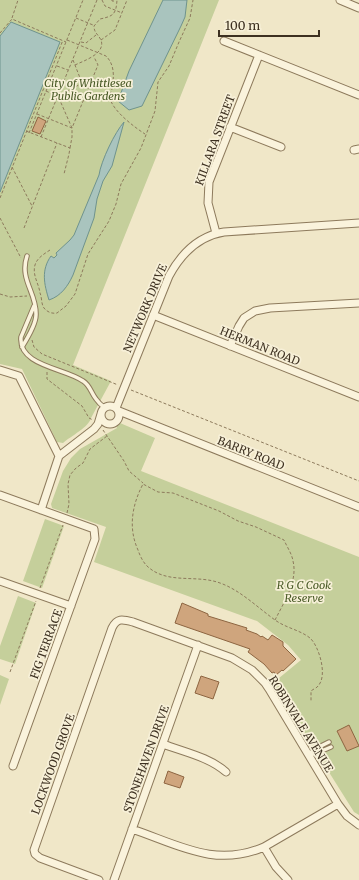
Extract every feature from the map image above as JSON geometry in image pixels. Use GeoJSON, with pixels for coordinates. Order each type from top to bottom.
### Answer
{"type":"FeatureCollection","features":[{"type":"Feature","properties":{"kind":"street"},"geometry":{"type":"LineString","coordinates":[[340,0],[359,8]]}},
{"type":"Feature","properties":{"kind":"street"},"geometry":{"type":"LineString","coordinates":[[224,42],[359,95]]}},
{"type":"Feature","properties":{"kind":"street","name":"KILLARA STREET"},"geometry":{"type":"LineString","coordinates":[[216,233],[208,203],[208,188],[211,175],[259,55]]}},
{"type":"Feature","properties":{"kind":"street"},"geometry":{"type":"LineString","coordinates":[[230,127],[281,147]]}},
{"type":"Feature","properties":{"kind":"street","name":"NETWORK DRIVE"},"geometry":{"type":"LineString","coordinates":[[117,409],[169,276],[182,255],[200,240],[216,233],[232,231],[359,223]]}},
{"type":"Feature","properties":{"kind":"street"},"geometry":{"type":"LineString","coordinates":[[230,346],[244,318],[255,311],[270,308],[359,303]]}},
{"type":"Feature","properties":{"kind":"street","name":"HERMAN ROAD"},"geometry":{"type":"LineString","coordinates":[[153,315],[359,397]]}},
{"type":"Feature","properties":{"kind":"street"},"geometry":{"type":"LineString","coordinates":[[0,370],[19,376],[59,456]]}},
{"type":"Feature","properties":{"kind":"street"},"geometry":{"type":"LineString","coordinates":[[41,510],[59,456],[98,426],[103,411],[112,406],[117,409],[119,417],[115,422],[104,421],[103,411]]}},
{"type":"Feature","properties":{"kind":"street","name":"BARRY ROAD"},"geometry":{"type":"LineString","coordinates":[[117,409],[134,418],[359,508]]}},
{"type":"Feature","properties":{"kind":"street","name":"BARRY ROAD"},"geometry":{"type":"LineString","coordinates":[[98,426],[134,418]]}},
{"type":"Feature","properties":{"kind":"street"},"geometry":{"type":"LineString","coordinates":[[0,495],[65,519]]}},
{"type":"Feature","properties":{"kind":"street","name":"FIG TERRACE"},"geometry":{"type":"LineString","coordinates":[[14,766],[95,539],[94,529],[65,519]]}},
{"type":"Feature","properties":{"kind":"street"},"geometry":{"type":"LineString","coordinates":[[0,581],[71,606]]}},
{"type":"Feature","properties":{"kind":"street","name":"ROBINVALE AVENUE"},"geometry":{"type":"LineString","coordinates":[[120,620],[133,622],[198,645],[246,665],[269,689],[338,804],[347,816],[359,825]]}},
{"type":"Feature","properties":{"kind":"street","name":"LOCKWOOD GROVE"},"geometry":{"type":"LineString","coordinates":[[99,880],[40,858],[34,850],[112,628],[115,622],[120,620]]}},
{"type":"Feature","properties":{"kind":"street","name":"STONEHAVEN DRIVE"},"geometry":{"type":"LineString","coordinates":[[114,880],[198,645]]}},
{"type":"Feature","properties":{"kind":"street"},"geometry":{"type":"LineString","coordinates":[[163,744],[210,761],[218,765],[226,772]]}},
{"type":"Feature","properties":{"kind":"street"},"geometry":{"type":"LineString","coordinates":[[132,829],[191,850],[213,855],[236,855],[264,847],[338,804]]}},
{"type":"Feature","properties":{"kind":"street"},"geometry":{"type":"LineString","coordinates":[[264,847],[276,867],[288,880]]}},
{"type":"Feature","properties":{"kind":"lane"},"geometry":{"type":"LineString","coordinates":[[22,347],[36,319],[32,296],[25,278],[24,266],[27,256]]}},
{"type":"Feature","properties":{"kind":"lane"},"geometry":{"type":"LineString","coordinates":[[34,306],[21,337],[24,352],[34,360],[86,382],[103,411]]}},
{"type":"Feature","properties":{"kind":"lane"},"geometry":{"type":"LineString","coordinates":[[308,755],[314,749],[329,742]]}},
{"type":"Feature","properties":{"kind":"lane"},"geometry":{"type":"LineString","coordinates":[[308,755],[318,753],[332,747]]}},
{"type":"Feature","properties":{"kind":"path"},"geometry":{"type":"LineString","coordinates":[[0,33],[12,19],[18,0]]}},
{"type":"Feature","properties":{"kind":"path"},"geometry":{"type":"LineString","coordinates":[[29,132],[82,0]]}},
{"type":"Feature","properties":{"kind":"path"},"geometry":{"type":"LineString","coordinates":[[41,137],[97,0]]}},
{"type":"Feature","properties":{"kind":"path"},"geometry":{"type":"LineString","coordinates":[[102,0],[102,3],[105,6],[122,14]]}},
{"type":"Feature","properties":{"kind":"path"},"geometry":{"type":"LineString","coordinates":[[101,40],[96,35],[94,26],[100,19],[111,17],[118,5],[117,1],[112,0]]}},
{"type":"Feature","properties":{"kind":"path"},"geometry":{"type":"LineString","coordinates":[[75,65],[94,57],[98,53],[101,40],[115,30],[127,0]]}},
{"type":"Feature","properties":{"kind":"path"},"geometry":{"type":"LineString","coordinates":[[50,250],[37,261],[35,273],[42,304],[48,312],[57,314],[66,306],[75,294],[88,254],[109,221],[116,204],[121,184],[141,148],[145,134],[155,111],[158,82],[169,66],[178,42],[190,18],[193,0]]}},
{"type":"Feature","properties":{"kind":"path"},"geometry":{"type":"LineString","coordinates":[[76,18],[94,26]]}},
{"type":"Feature","properties":{"kind":"path"},"geometry":{"type":"LineString","coordinates":[[12,19],[106,56],[113,68],[113,83],[110,95],[113,105],[133,126],[145,134]]}},
{"type":"Feature","properties":{"kind":"path"},"geometry":{"type":"LineString","coordinates":[[80,41],[86,42],[96,35]]}},
{"type":"Feature","properties":{"kind":"path"},"geometry":{"type":"LineString","coordinates":[[0,198],[63,40]]}},
{"type":"Feature","properties":{"kind":"path"},"geometry":{"type":"LineString","coordinates":[[64,174],[72,137],[72,128],[98,65],[94,57]]}},
{"type":"Feature","properties":{"kind":"path"},"geometry":{"type":"LineString","coordinates":[[73,60],[82,83]]}},
{"type":"Feature","properties":{"kind":"path"},"geometry":{"type":"LineString","coordinates":[[56,66],[68,70]]}},
{"type":"Feature","properties":{"kind":"path"},"geometry":{"type":"LineString","coordinates":[[58,96],[93,77]]}},
{"type":"Feature","properties":{"kind":"path"},"geometry":{"type":"LineString","coordinates":[[46,91],[58,96],[72,128]]}},
{"type":"Feature","properties":{"kind":"path"},"geometry":{"type":"LineString","coordinates":[[36,114],[72,128]]}},
{"type":"Feature","properties":{"kind":"path"},"geometry":{"type":"LineString","coordinates":[[26,131],[70,148]]}},
{"type":"Feature","properties":{"kind":"path"},"geometry":{"type":"LineString","coordinates":[[24,228],[57,143]]}},
{"type":"Feature","properties":{"kind":"path"},"geometry":{"type":"LineString","coordinates":[[12,167],[32,207]]}},
{"type":"Feature","properties":{"kind":"path"},"geometry":{"type":"LineString","coordinates":[[0,218],[19,255],[25,261]]}},
{"type":"Feature","properties":{"kind":"path"},"geometry":{"type":"LineString","coordinates":[[0,294],[10,298],[32,296]]}},
{"type":"Feature","properties":{"kind":"path"},"geometry":{"type":"LineString","coordinates":[[32,338],[32,343],[35,350],[52,359],[359,481]]}},
{"type":"Feature","properties":{"kind":"path"},"geometry":{"type":"LineString","coordinates":[[52,359],[47,372],[47,379],[82,406],[89,418],[108,436],[124,461],[129,472],[143,484],[158,492],[173,494],[219,511],[238,521],[256,527],[284,540],[293,559],[295,571],[290,590],[275,620]]}},
{"type":"Feature","properties":{"kind":"path"},"geometry":{"type":"LineString","coordinates":[[10,672],[65,519],[69,504],[68,484],[70,475],[83,463],[90,450],[108,436]]}},
{"type":"Feature","properties":{"kind":"path"},"geometry":{"type":"LineString","coordinates":[[143,484],[137,494],[132,515],[132,528],[134,540],[146,565],[157,572],[177,579],[200,579],[219,582],[236,591],[286,627],[309,638],[316,646],[322,663],[321,679],[319,685],[311,691],[311,701]]}},
{"type":"Feature","properties":{"kind":"green space","name":"City of Whittlesea Public Gardens"},"geometry":{"type":"Polygon","coordinates":[[[0,0],[219,0],[73,365],[111,381],[87,425],[63,443],[57,442],[22,369],[0,364],[0,0]]]}},
{"type":"Feature","properties":{"kind":"green space","name":"R G C Cook Reserve"},"geometry":{"type":"Polygon","coordinates":[[[113,420],[155,438],[141,471],[359,557],[359,815],[354,812],[273,683],[301,660],[288,645],[257,621],[94,562],[106,527],[52,508],[51,504],[63,471],[71,458],[80,449],[117,428],[113,420]]]}},
{"type":"Feature","properties":{"kind":"green space"},"geometry":{"type":"Polygon","coordinates":[[[45,519],[64,526],[42,588],[23,581],[45,519]]]}},
{"type":"Feature","properties":{"kind":"green space"},"geometry":{"type":"Polygon","coordinates":[[[18,596],[36,603],[15,664],[0,659],[0,646],[18,596]]]}},
{"type":"Feature","properties":{"kind":"green space"},"geometry":{"type":"Polygon","coordinates":[[[0,675],[9,679],[0,705],[0,675]]]}},
{"type":"Feature","properties":{"kind":"water"},"geometry":{"type":"Polygon","coordinates":[[[163,0],[187,0],[185,17],[142,106],[129,110],[118,101],[129,71],[163,0]]]}},
{"type":"Feature","properties":{"kind":"water"},"geometry":{"type":"Polygon","coordinates":[[[11,22],[60,42],[0,192],[0,36],[11,22]]]}},
{"type":"Feature","properties":{"kind":"water"},"geometry":{"type":"Polygon","coordinates":[[[124,122],[112,166],[103,181],[97,199],[94,218],[73,275],[64,290],[49,300],[44,277],[48,261],[51,256],[54,258],[57,255],[56,253],[74,235],[99,175],[105,155],[124,122]]]}},
{"type":"Feature","properties":{"kind":"building"},"geometry":{"type":"Polygon","coordinates":[[[38,117],[46,121],[40,134],[32,131],[38,117]]]}},
{"type":"Feature","properties":{"kind":"building"},"geometry":{"type":"Polygon","coordinates":[[[182,603],[208,614],[208,616],[247,628],[246,630],[268,640],[272,635],[283,642],[283,646],[296,659],[283,671],[282,670],[276,675],[248,652],[250,649],[175,623],[182,603]]]}},
{"type":"Feature","properties":{"kind":"building"},"geometry":{"type":"Polygon","coordinates":[[[201,676],[219,682],[213,699],[195,693],[201,676]]]}},
{"type":"Feature","properties":{"kind":"building"},"geometry":{"type":"Polygon","coordinates":[[[349,725],[359,746],[347,751],[337,731],[349,725]]]}},
{"type":"Feature","properties":{"kind":"building"},"geometry":{"type":"Polygon","coordinates":[[[168,771],[184,777],[180,788],[164,783],[168,771]]]}}]}
